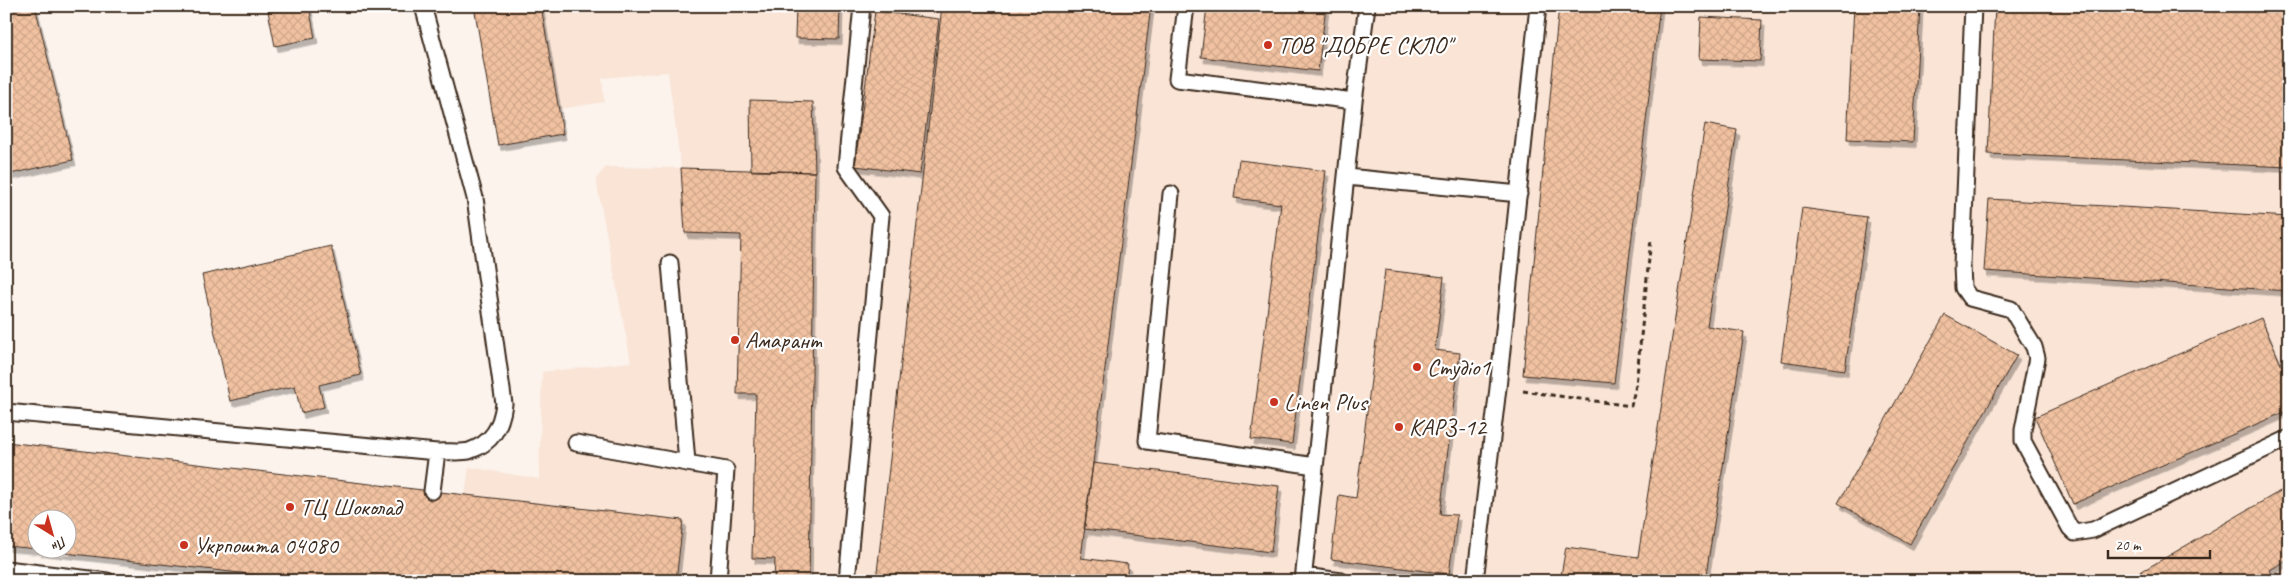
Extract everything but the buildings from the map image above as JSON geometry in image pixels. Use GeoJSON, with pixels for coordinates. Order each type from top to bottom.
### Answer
{"type":"FeatureCollection","features":[{"type":"Feature","properties":{"kind":"lane"},"geometry":{"type":"LineString","coordinates":[[6,412],[437,452],[468,451],[492,437],[501,424],[504,404],[475,198],[422,6]]}},
{"type":"Feature","properties":{"kind":"lane"},"geometry":{"type":"LineString","coordinates":[[847,581],[880,216],[846,167],[862,6]]}},
{"type":"Feature","properties":{"kind":"lane"},"geometry":{"type":"LineString","coordinates":[[1186,6],[1177,79],[1354,101]]}},
{"type":"Feature","properties":{"kind":"lane"},"geometry":{"type":"LineString","coordinates":[[1341,581],[1304,578],[1354,101],[1367,6]]}},
{"type":"Feature","properties":{"kind":"lane"},"geometry":{"type":"LineString","coordinates":[[1475,581],[1498,388],[1538,6]]}},
{"type":"Feature","properties":{"kind":"lane"},"geometry":{"type":"LineString","coordinates":[[1973,6],[1962,265],[1963,288],[1970,298],[2011,309],[2034,347],[2037,358],[2023,430],[2023,441],[2070,528],[2075,533],[2093,530],[2289,438]]}},
{"type":"Feature","properties":{"kind":"lane"},"geometry":{"type":"LineString","coordinates":[[1347,177],[1519,194]]}},
{"type":"Feature","properties":{"kind":"lane"},"geometry":{"type":"LineString","coordinates":[[1171,194],[1147,441],[1315,466]]}},
{"type":"Feature","properties":{"kind":"lane"},"geometry":{"type":"LineString","coordinates":[[670,263],[687,462]]}},
{"type":"Feature","properties":{"kind":"lane"},"geometry":{"type":"LineString","coordinates":[[576,443],[726,470],[718,581]]}},
{"type":"Feature","properties":{"kind":"lane"},"geometry":{"type":"LineString","coordinates":[[432,491],[437,452]]}},
{"type":"Feature","properties":{"kind":"lane"},"geometry":{"type":"LineString","coordinates":[[6,569],[107,581]]}},
{"type":"Feature","properties":{"kind":"path"},"geometry":{"type":"LineString","coordinates":[[1498,388],[1631,406],[1636,385],[1651,239]]}},
{"type":"Feature","properties":{"kind":"shaded area"},"geometry":{"type":"Polygon","coordinates":[[[474,6],[2289,6],[2289,581],[312,581],[78,554],[78,510],[28,510],[28,548],[6,546],[6,442],[465,495],[469,467],[539,479],[542,372],[631,362],[596,179],[606,167],[681,168],[668,72],[602,78],[604,102],[559,109],[563,134],[498,145],[474,6]]]}},
{"type":"Feature","properties":{"kind":"place","name":"ТОВ \"ДОБРЕ СКЛО\""},"geometry":{"type":"Point","coordinates":[1268,45]}},
{"type":"Feature","properties":{"kind":"place","name":"Амарант"},"geometry":{"type":"Point","coordinates":[735,340]}},
{"type":"Feature","properties":{"kind":"place","name":"Студіо1"},"geometry":{"type":"Point","coordinates":[1417,367]}},
{"type":"Feature","properties":{"kind":"place","name":"Linen Plus"},"geometry":{"type":"Point","coordinates":[1274,402]}},
{"type":"Feature","properties":{"kind":"place","name":"КАРЗ-12"},"geometry":{"type":"Point","coordinates":[1399,427]}},
{"type":"Feature","properties":{"kind":"place","name":"ТЦ Шоколад"},"geometry":{"type":"Point","coordinates":[290,507]}},
{"type":"Feature","properties":{"kind":"place","name":"Укрпошта 04080"},"geometry":{"type":"Point","coordinates":[184,545]}}]}
